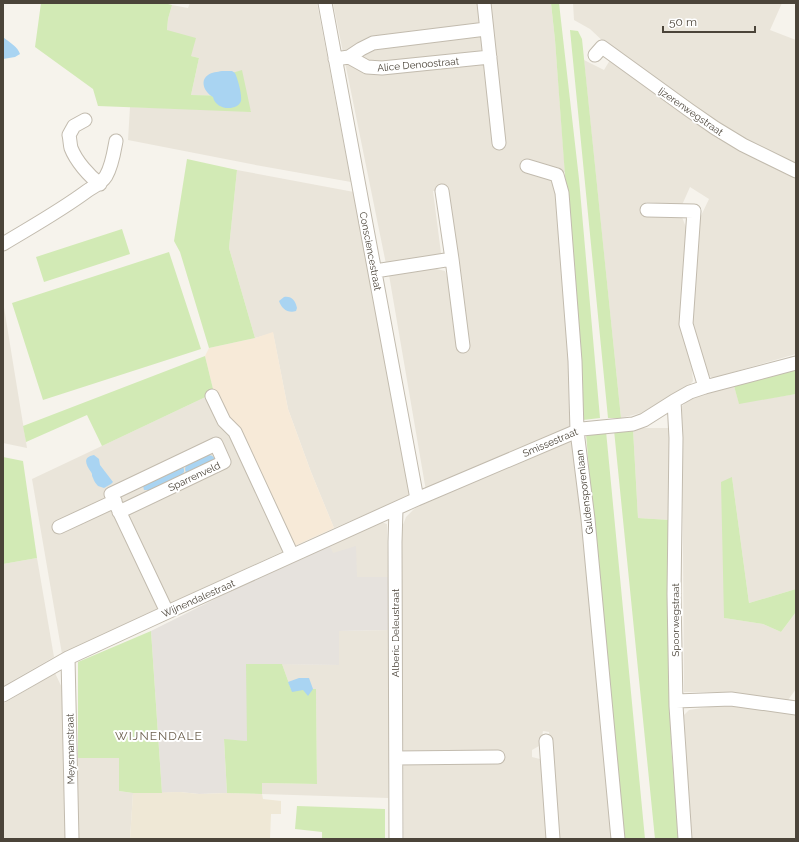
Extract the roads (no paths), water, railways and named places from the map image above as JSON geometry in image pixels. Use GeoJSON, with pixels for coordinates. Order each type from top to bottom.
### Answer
{"type":"FeatureCollection","features":[{"type":"Feature","properties":{"kind":"street","name":"Consciencestraat"},"geometry":{"type":"LineString","coordinates":[[325,3],[417,499]]}},
{"type":"Feature","properties":{"kind":"street"},"geometry":{"type":"LineString","coordinates":[[484,3],[499,143]]}},
{"type":"Feature","properties":{"kind":"street"},"geometry":{"type":"LineString","coordinates":[[335,59],[349,57],[373,43],[486,29]]}},
{"type":"Feature","properties":{"kind":"street","name":"Ijzerenwegstraat"},"geometry":{"type":"LineString","coordinates":[[595,55],[602,46],[715,128],[743,145],[796,171]]}},
{"type":"Feature","properties":{"kind":"street","name":"Alice Denoostraat"},"geometry":{"type":"LineString","coordinates":[[349,57],[367,67],[382,68],[490,58]]}},
{"type":"Feature","properties":{"kind":"street"},"geometry":{"type":"LineString","coordinates":[[85,120],[74,126],[69,135],[72,149],[91,177],[100,184]]}},
{"type":"Feature","properties":{"kind":"street"},"geometry":{"type":"LineString","coordinates":[[3,244],[63,208],[88,190],[100,184],[106,176],[112,161],[116,141]]}},
{"type":"Feature","properties":{"kind":"street","name":"Guldensporenlaan"},"geometry":{"type":"LineString","coordinates":[[527,166],[557,175],[562,193],[580,430],[618,839]]}},
{"type":"Feature","properties":{"kind":"street"},"geometry":{"type":"LineString","coordinates":[[442,190],[463,346]]}},
{"type":"Feature","properties":{"kind":"street"},"geometry":{"type":"LineString","coordinates":[[647,210],[694,211],[686,324],[705,386]]}},
{"type":"Feature","properties":{"kind":"street"},"geometry":{"type":"LineString","coordinates":[[375,272],[452,259]]}},
{"type":"Feature","properties":{"kind":"street","name":"Smissestraat"},"geometry":{"type":"LineString","coordinates":[[396,509],[580,430],[633,424],[644,420],[690,392],[705,386],[796,363]]}},
{"type":"Feature","properties":{"kind":"street"},"geometry":{"type":"LineString","coordinates":[[212,396],[224,421],[235,432],[292,555]]}},
{"type":"Feature","properties":{"kind":"street","name":"Spoorwegstraat"},"geometry":{"type":"LineString","coordinates":[[674,401],[676,438],[674,594],[676,702],[685,839]]}},
{"type":"Feature","properties":{"kind":"street","name":"Sparrenveld"},"geometry":{"type":"LineString","coordinates":[[59,527],[117,507],[224,462],[216,444],[111,494],[117,507]]}},
{"type":"Feature","properties":{"kind":"street"},"geometry":{"type":"LineString","coordinates":[[117,507],[167,612]]}},
{"type":"Feature","properties":{"kind":"street","name":"Wijnendalestraat"},"geometry":{"type":"LineString","coordinates":[[3,695],[68,658],[396,509]]}},
{"type":"Feature","properties":{"kind":"street","name":"Alberic Deleustraat"},"geometry":{"type":"LineString","coordinates":[[396,509],[396,839]]}},
{"type":"Feature","properties":{"kind":"street","name":"Meysmanstraat"},"geometry":{"type":"LineString","coordinates":[[68,658],[72,839]]}},
{"type":"Feature","properties":{"kind":"street"},"geometry":{"type":"LineString","coordinates":[[676,702],[730,699],[796,708]]}},
{"type":"Feature","properties":{"kind":"street"},"geometry":{"type":"LineString","coordinates":[[546,741],[553,839]]}},
{"type":"Feature","properties":{"kind":"street"},"geometry":{"type":"LineString","coordinates":[[396,758],[498,757]]}},
{"type":"Feature","properties":{"kind":"water"},"geometry":{"type":"Polygon","coordinates":[[[3,37],[19,51],[20,54],[15,57],[3,59],[3,37]]]}},
{"type":"Feature","properties":{"kind":"water"},"geometry":{"type":"Polygon","coordinates":[[[222,71],[232,71],[235,73],[240,87],[241,98],[241,101],[236,107],[227,108],[218,105],[204,87],[204,80],[208,75],[222,71]]]}},
{"type":"Feature","properties":{"kind":"water"},"geometry":{"type":"Polygon","coordinates":[[[284,297],[293,299],[297,308],[296,311],[290,312],[281,306],[279,301],[284,297]]]}},
{"type":"Feature","properties":{"kind":"water"},"geometry":{"type":"Polygon","coordinates":[[[94,455],[99,459],[100,465],[113,482],[104,488],[98,486],[92,477],[92,473],[86,462],[86,459],[94,455]]]}},
{"type":"Feature","properties":{"kind":"water"},"geometry":{"type":"Polygon","coordinates":[[[204,455],[212,456],[215,460],[211,463],[203,464],[196,471],[186,473],[186,465],[204,455]]]}},
{"type":"Feature","properties":{"kind":"water"},"geometry":{"type":"Polygon","coordinates":[[[179,467],[183,467],[184,472],[179,478],[155,490],[144,490],[143,486],[179,467]]]}},
{"type":"Feature","properties":{"kind":"water"},"geometry":{"type":"Polygon","coordinates":[[[299,678],[309,678],[313,689],[308,696],[303,690],[292,692],[288,682],[299,678]]]}},
{"type":"Feature","properties":{"kind":"district","name":"WIJNENDALE"},"geometry":{"type":"Point","coordinates":[159,736]}}]}
